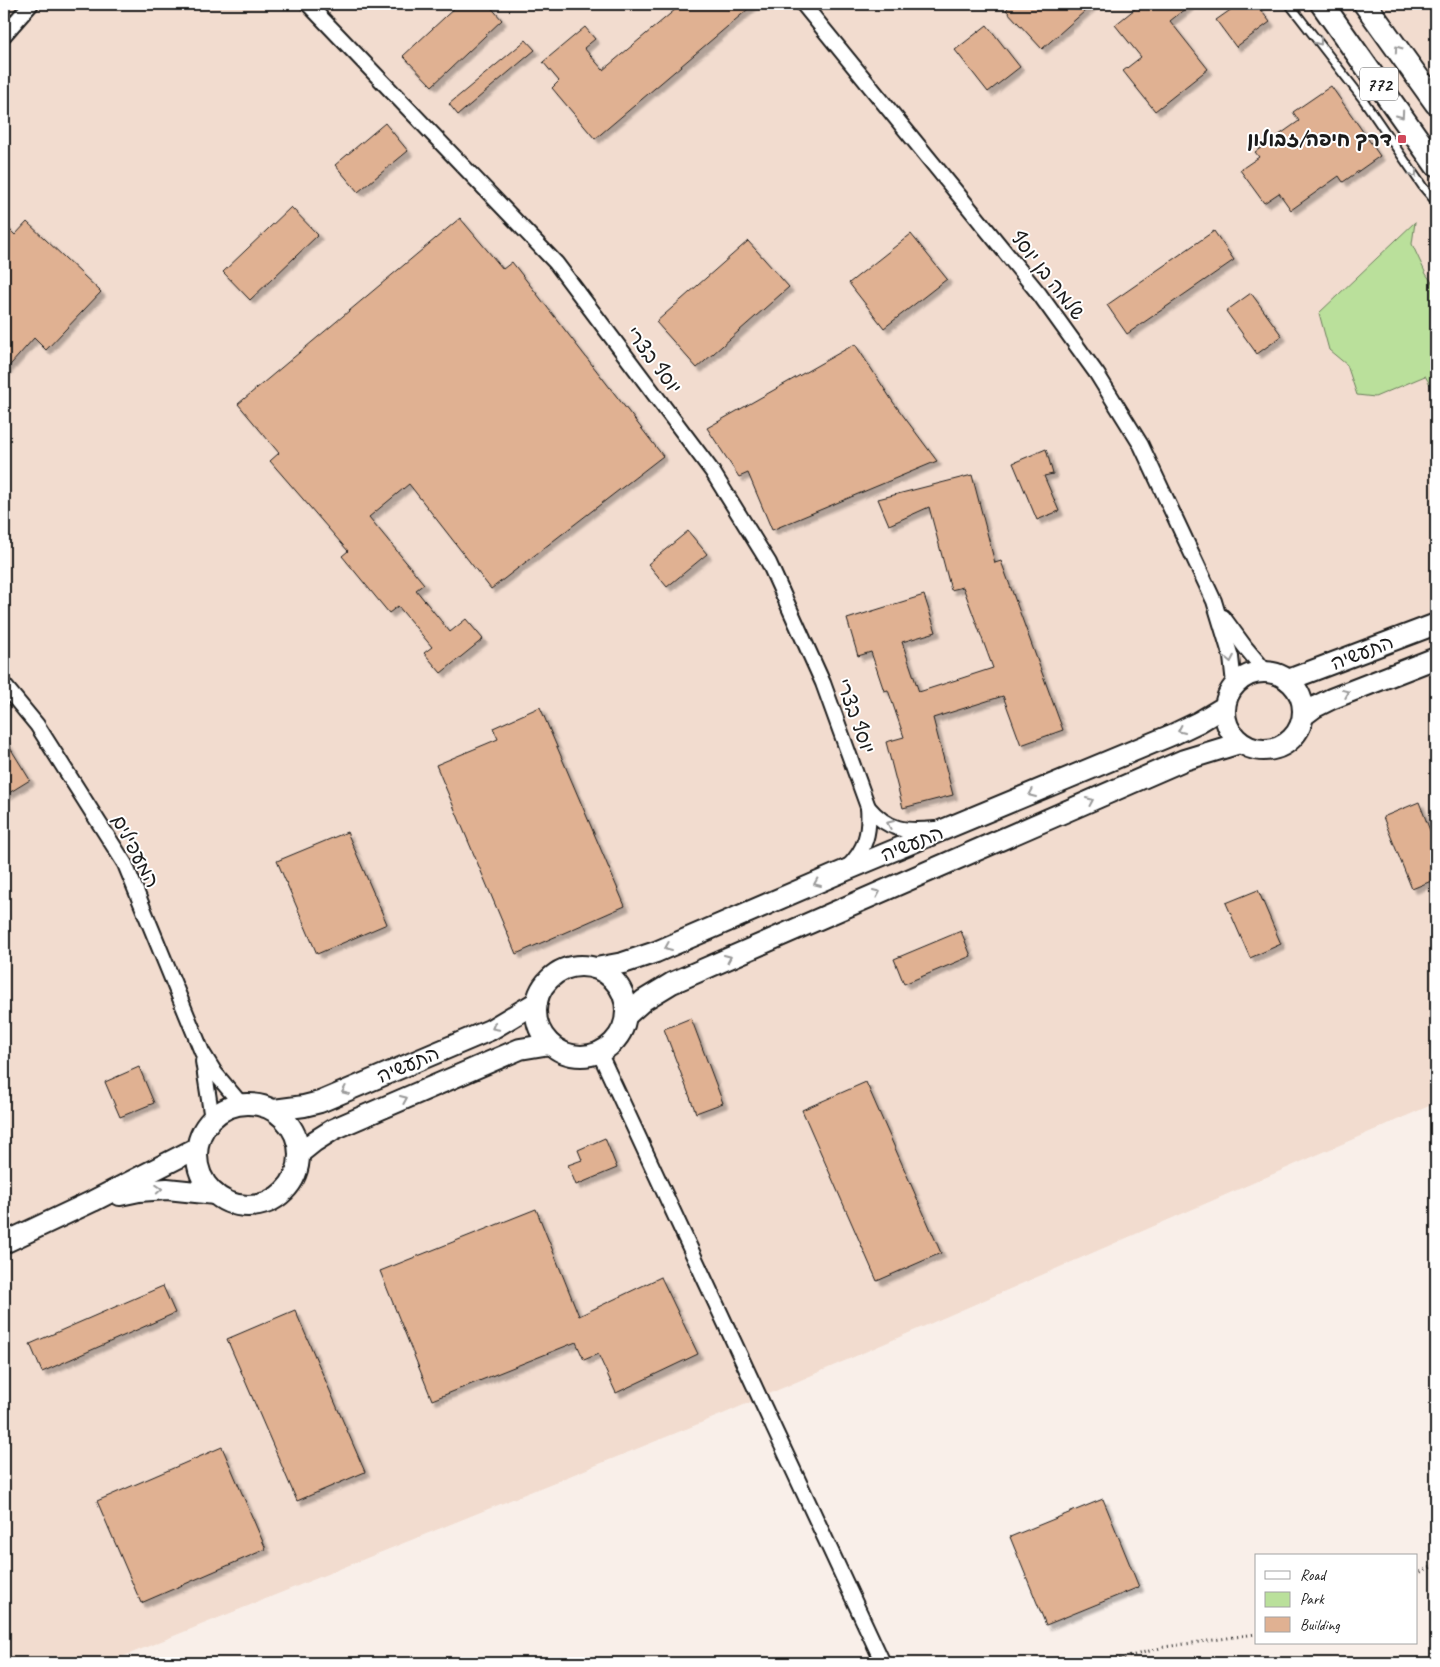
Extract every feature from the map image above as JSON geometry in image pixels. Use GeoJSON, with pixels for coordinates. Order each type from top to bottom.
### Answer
{"type":"FeatureCollection","features":[{"type":"Feature","properties":{"kind":"main road","name":"772"},"geometry":{"type":"LineString","coordinates":[[1322,4],[1436,165]]}},
{"type":"Feature","properties":{"kind":"main road","name":"772"},"geometry":{"type":"LineString","coordinates":[[1365,4],[1436,103]]}},
{"type":"Feature","properties":{"kind":"street"},"geometry":{"type":"LineString","coordinates":[[4,35],[30,4]]}},
{"type":"Feature","properties":{"kind":"street","name":"יוסף בצרי"},"geometry":{"type":"LineString","coordinates":[[308,4],[556,263],[712,470],[769,563],[823,684],[868,807],[869,825],[866,840],[854,861],[844,871]]}},
{"type":"Feature","properties":{"kind":"street","name":"שלמה בן יוסף"},"geometry":{"type":"LineString","coordinates":[[803,4],[1040,295],[1097,374],[1141,445],[1214,601],[1230,628],[1266,672]]}},
{"type":"Feature","properties":{"kind":"street","name":"שלמה בן יוסף"},"geometry":{"type":"LineString","coordinates":[[1214,601],[1230,657],[1234,684]]}},
{"type":"Feature","properties":{"kind":"street","name":"התעשיה"},"geometry":{"type":"LineString","coordinates":[[1288,680],[1436,624]]}},
{"type":"Feature","properties":{"kind":"street","name":"התעשיה"},"geometry":{"type":"LineString","coordinates":[[1303,716],[1331,699],[1436,658]]}},
{"type":"Feature","properties":{"kind":"street"},"geometry":{"type":"LineString","coordinates":[[1266,672],[1278,674],[1288,680],[1297,690],[1302,702],[1303,716],[1299,729],[1291,740],[1279,748],[1266,751],[1252,749],[1240,743],[1230,733],[1225,721],[1224,707],[1228,694],[1234,684],[1254,673],[1266,672]]}},
{"type":"Feature","properties":{"kind":"street","name":"המעפילים"},"geometry":{"type":"LineString","coordinates":[[4,685],[37,726],[125,864],[202,1052],[215,1073],[242,1104]]}},
{"type":"Feature","properties":{"kind":"street","name":"התעשיה"},"geometry":{"type":"LineString","coordinates":[[596,968],[623,963],[656,952],[844,871],[1174,734],[1224,707]]}},
{"type":"Feature","properties":{"kind":"street","name":"התעשיה"},"geometry":{"type":"LineString","coordinates":[[626,1016],[644,1000],[672,983],[1184,760],[1240,743]]}},
{"type":"Feature","properties":{"kind":"street","name":"יוסף בצרי"},"geometry":{"type":"LineString","coordinates":[[868,807],[878,819],[904,830],[952,827]]}},
{"type":"Feature","properties":{"kind":"street"},"geometry":{"type":"LineString","coordinates":[[580,966],[596,968],[609,976],[620,987],[625,1001],[626,1016],[621,1031],[612,1044],[599,1052],[574,1055],[561,1051],[550,1044],[541,1032],[536,1018],[537,1002],[542,988],[552,976],[566,968],[580,966]]}},
{"type":"Feature","properties":{"kind":"street","name":"התעשיה"},"geometry":{"type":"LineString","coordinates":[[274,1110],[320,1102],[490,1030],[537,1002]]}},
{"type":"Feature","properties":{"kind":"street","name":"התעשיה"},"geometry":{"type":"LineString","coordinates":[[300,1153],[315,1141],[343,1125],[520,1049],[550,1044]]}},
{"type":"Feature","properties":{"kind":"street","name":"המעפילים"},"geometry":{"type":"LineString","coordinates":[[202,1052],[212,1119]]}},
{"type":"Feature","properties":{"kind":"street"},"geometry":{"type":"LineString","coordinates":[[599,1052],[883,1663]]}},
{"type":"Feature","properties":{"kind":"street"},"geometry":{"type":"LineString","coordinates":[[242,1104],[258,1104],[274,1110],[287,1121],[296,1136],[300,1153],[297,1170],[290,1185],[277,1197],[262,1204],[245,1206],[229,1202],[215,1194],[204,1181],[198,1165],[197,1148],[202,1132],[212,1119],[225,1109],[242,1104]]}},
{"type":"Feature","properties":{"kind":"street"},"geometry":{"type":"LineString","coordinates":[[4,1243],[94,1201],[197,1148]]}},
{"type":"Feature","properties":{"kind":"street"},"geometry":{"type":"LineString","coordinates":[[94,1201],[139,1191],[167,1189],[215,1194]]}},
{"type":"Feature","properties":{"kind":"lane"},"geometry":{"type":"LineString","coordinates":[[1289,4],[1362,98],[1423,187],[1436,202]]}},
{"type":"Feature","properties":{"kind":"path"},"geometry":{"type":"LineString","coordinates":[[1418,1573],[1436,1565]]}},
{"type":"Feature","properties":{"kind":"path"},"geometry":{"type":"LineString","coordinates":[[1105,1663],[1164,1647],[1255,1634]]}},
{"type":"Feature","properties":{"kind":"shaded area"},"geometry":{"type":"Polygon","coordinates":[[[4,4],[1436,4],[1436,1103],[723,1414],[107,1663],[4,1663],[4,4]]]}},
{"type":"Feature","properties":{"kind":"green space"},"geometry":{"type":"Polygon","coordinates":[[[1415,222],[1412,244],[1426,274],[1436,288],[1436,394],[1425,376],[1375,397],[1357,395],[1347,365],[1329,350],[1319,313],[1415,222]]]}},
{"type":"Feature","properties":{"kind":"building"},"geometry":{"type":"Polygon","coordinates":[[[459,4],[488,4],[502,20],[432,86],[403,56],[459,4]]]}},
{"type":"Feature","properties":{"kind":"building"},"geometry":{"type":"Polygon","coordinates":[[[682,4],[754,4],[595,139],[552,88],[559,81],[543,62],[585,27],[595,39],[584,48],[603,70],[682,4]]]}},
{"type":"Feature","properties":{"kind":"building"},"geometry":{"type":"Polygon","coordinates":[[[1012,4],[1093,4],[1042,49],[1006,10],[1012,4]]]}},
{"type":"Feature","properties":{"kind":"building"},"geometry":{"type":"Polygon","coordinates":[[[1141,4],[1191,4],[1170,21],[1208,69],[1155,111],[1123,71],[1141,57],[1115,25],[1141,4]]]}},
{"type":"Feature","properties":{"kind":"building"},"geometry":{"type":"Polygon","coordinates":[[[1239,4],[1256,4],[1270,22],[1236,47],[1216,20],[1239,4]]]}},
{"type":"Feature","properties":{"kind":"building"},"geometry":{"type":"Polygon","coordinates":[[[987,25],[1020,67],[988,92],[955,50],[987,25]]]}},
{"type":"Feature","properties":{"kind":"building"},"geometry":{"type":"Polygon","coordinates":[[[526,40],[535,50],[458,115],[449,104],[526,40]]]}},
{"type":"Feature","properties":{"kind":"building"},"geometry":{"type":"Polygon","coordinates":[[[1331,86],[1380,156],[1343,182],[1339,176],[1291,210],[1279,193],[1264,203],[1240,170],[1259,157],[1255,152],[1299,121],[1293,112],[1331,86]]]}},
{"type":"Feature","properties":{"kind":"building"},"geometry":{"type":"Polygon","coordinates":[[[385,123],[408,151],[358,192],[335,165],[385,123]]]}},
{"type":"Feature","properties":{"kind":"building"},"geometry":{"type":"Polygon","coordinates":[[[291,207],[318,235],[250,300],[223,272],[291,207]]]}},
{"type":"Feature","properties":{"kind":"building"},"geometry":{"type":"Polygon","coordinates":[[[460,218],[503,269],[512,262],[663,456],[491,589],[409,484],[369,517],[424,584],[416,590],[450,632],[466,619],[483,639],[441,673],[424,653],[432,647],[398,606],[389,613],[342,556],[348,551],[270,461],[279,453],[238,404],[460,218]]]}},
{"type":"Feature","properties":{"kind":"building"},"geometry":{"type":"Polygon","coordinates":[[[27,222],[101,292],[46,350],[34,338],[4,372],[4,224],[15,235],[27,222]]]}},
{"type":"Feature","properties":{"kind":"building"},"geometry":{"type":"Polygon","coordinates":[[[1214,231],[1234,260],[1127,334],[1107,305],[1214,231]]]}},
{"type":"Feature","properties":{"kind":"building"},"geometry":{"type":"Polygon","coordinates":[[[911,234],[947,279],[884,328],[849,283],[911,234]]]}},
{"type":"Feature","properties":{"kind":"building"},"geometry":{"type":"Polygon","coordinates":[[[748,241],[789,287],[697,368],[656,322],[748,241]]]}},
{"type":"Feature","properties":{"kind":"building"},"geometry":{"type":"Polygon","coordinates":[[[1251,293],[1282,336],[1257,354],[1226,311],[1251,293]]]}},
{"type":"Feature","properties":{"kind":"building"},"geometry":{"type":"Polygon","coordinates":[[[855,344],[893,402],[937,461],[772,530],[748,473],[739,477],[707,428],[855,344]]]}},
{"type":"Feature","properties":{"kind":"building"},"geometry":{"type":"Polygon","coordinates":[[[1046,449],[1053,474],[1044,476],[1059,511],[1037,520],[1013,463],[1046,449]]]}},
{"type":"Feature","properties":{"kind":"building"},"geometry":{"type":"Polygon","coordinates":[[[972,475],[995,563],[1001,561],[1063,730],[1021,745],[1003,696],[933,718],[953,795],[903,808],[886,742],[904,737],[888,690],[884,691],[871,652],[858,656],[847,619],[924,595],[936,632],[902,642],[919,692],[993,668],[963,587],[951,590],[929,507],[889,525],[878,499],[972,475]]]}},
{"type":"Feature","properties":{"kind":"building"},"geometry":{"type":"Polygon","coordinates":[[[688,531],[707,554],[667,587],[648,564],[688,531]]]}},
{"type":"Feature","properties":{"kind":"building"},"geometry":{"type":"Polygon","coordinates":[[[540,707],[625,906],[516,954],[436,765],[498,739],[493,728],[540,707]]]}},
{"type":"Feature","properties":{"kind":"building"},"geometry":{"type":"Polygon","coordinates":[[[4,738],[30,780],[4,796],[4,738]]]}},
{"type":"Feature","properties":{"kind":"building"},"geometry":{"type":"Polygon","coordinates":[[[1419,802],[1436,846],[1436,879],[1412,889],[1383,817],[1419,802]]]}},
{"type":"Feature","properties":{"kind":"building"},"geometry":{"type":"Polygon","coordinates":[[[347,832],[387,924],[317,954],[277,861],[347,832]]]}},
{"type":"Feature","properties":{"kind":"building"},"geometry":{"type":"Polygon","coordinates":[[[1258,890],[1281,944],[1250,958],[1226,903],[1258,890]]]}},
{"type":"Feature","properties":{"kind":"building"},"geometry":{"type":"Polygon","coordinates":[[[961,931],[971,956],[904,984],[894,959],[961,931]]]}},
{"type":"Feature","properties":{"kind":"building"},"geometry":{"type":"Polygon","coordinates":[[[691,1018],[723,1103],[696,1113],[664,1029],[691,1018]]]}},
{"type":"Feature","properties":{"kind":"building"},"geometry":{"type":"Polygon","coordinates":[[[139,1067],[154,1103],[120,1117],[105,1082],[139,1067]]]}},
{"type":"Feature","properties":{"kind":"building"},"geometry":{"type":"Polygon","coordinates":[[[866,1082],[941,1253],[877,1281],[802,1110],[866,1082]]]}},
{"type":"Feature","properties":{"kind":"building"},"geometry":{"type":"Polygon","coordinates":[[[605,1138],[617,1168],[576,1185],[568,1165],[582,1160],[578,1150],[605,1138]]]}},
{"type":"Feature","properties":{"kind":"building"},"geometry":{"type":"Polygon","coordinates":[[[536,1209],[579,1316],[661,1277],[698,1354],[616,1393],[598,1354],[584,1360],[576,1342],[432,1400],[380,1271],[536,1209]]]}},
{"type":"Feature","properties":{"kind":"building"},"geometry":{"type":"Polygon","coordinates":[[[163,1286],[175,1313],[42,1372],[30,1344],[163,1286]]]}},
{"type":"Feature","properties":{"kind":"building"},"geometry":{"type":"Polygon","coordinates":[[[295,1310],[365,1472],[297,1501],[227,1339],[295,1310]]]}},
{"type":"Feature","properties":{"kind":"building"},"geometry":{"type":"Polygon","coordinates":[[[222,1447],[266,1549],[141,1603],[97,1501],[222,1447]]]}},
{"type":"Feature","properties":{"kind":"building"},"geometry":{"type":"Polygon","coordinates":[[[1103,1499],[1139,1587],[1046,1625],[1010,1537],[1103,1499]]]}},
{"type":"Feature","properties":{"kind":"place","name":"דרך חיפה/זבולון"},"geometry":{"type":"Point","coordinates":[1402,139]}}]}
